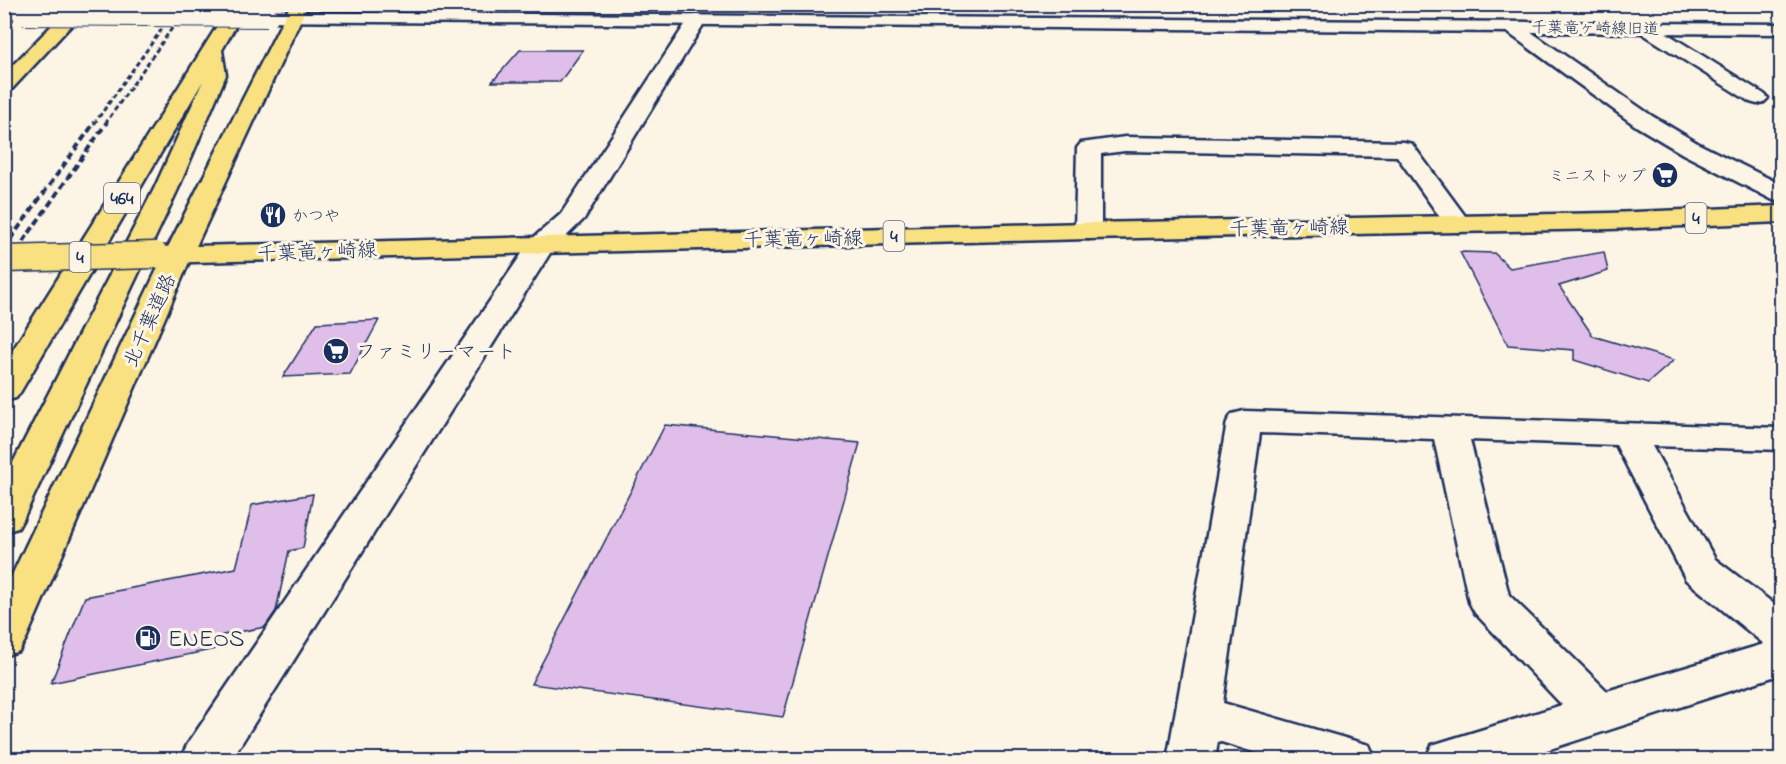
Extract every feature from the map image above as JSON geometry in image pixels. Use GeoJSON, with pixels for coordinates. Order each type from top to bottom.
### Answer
{"type":"FeatureCollection","features":[{"type":"Feature","properties":{"kind":"main road"},"geometry":{"type":"LineString","coordinates":[[9,81],[84,4]]}},
{"type":"Feature","properties":{"kind":"main road","name":"464"},"geometry":{"type":"LineString","coordinates":[[4,392],[240,4]]}},
{"type":"Feature","properties":{"kind":"main road","name":"北千葉道路"},"geometry":{"type":"LineString","coordinates":[[4,639],[167,255],[296,11]]}},
{"type":"Feature","properties":{"kind":"main road"},"geometry":{"type":"LineString","coordinates":[[4,519],[166,189],[216,75],[212,48]]}},
{"type":"Feature","properties":{"kind":"main road","name":"千葉竜ヶ崎線"},"geometry":{"type":"LineString","coordinates":[[4,259],[1088,231],[1658,220],[1782,214]]}},
{"type":"Feature","properties":{"kind":"street","name":"千葉竜ヶ崎線旧道"},"geometry":{"type":"LineString","coordinates":[[11,13],[268,17],[296,11],[697,20],[737,13],[1782,29]]}},
{"type":"Feature","properties":{"kind":"street"},"geometry":{"type":"LineString","coordinates":[[204,759],[542,245],[571,219],[697,20]]}},
{"type":"Feature","properties":{"kind":"street"},"geometry":{"type":"LineString","coordinates":[[1510,26],[1644,121],[1691,149],[1782,195]]}},
{"type":"Feature","properties":{"kind":"street"},"geometry":{"type":"LineString","coordinates":[[1646,28],[1757,98]]}},
{"type":"Feature","properties":{"kind":"street"},"geometry":{"type":"LineString","coordinates":[[1088,231],[1089,148],[1125,144],[1404,148],[1458,224]]}},
{"type":"Feature","properties":{"kind":"street"},"geometry":{"type":"LineString","coordinates":[[1352,759],[1194,737],[1244,422],[1782,440]]}},
{"type":"Feature","properties":{"kind":"street"},"geometry":{"type":"LineString","coordinates":[[1449,428],[1490,602],[1599,713]]}},
{"type":"Feature","properties":{"kind":"street"},"geometry":{"type":"LineString","coordinates":[[1628,434],[1700,569],[1782,634]]}},
{"type":"Feature","properties":{"kind":"street"},"geometry":{"type":"LineString","coordinates":[[1449,759],[1782,656]]}},
{"type":"Feature","properties":{"kind":"building"},"geometry":{"type":"Polygon","coordinates":[[[520,50],[583,50],[560,82],[492,82],[520,50]]]}},
{"type":"Feature","properties":{"kind":"building"},"geometry":{"type":"Polygon","coordinates":[[[1460,252],[1494,253],[1510,268],[1604,252],[1608,271],[1559,286],[1593,336],[1674,360],[1648,383],[1574,360],[1574,350],[1508,345],[1460,252]]]}},
{"type":"Feature","properties":{"kind":"building"},"geometry":{"type":"Polygon","coordinates":[[[379,320],[350,374],[283,377],[317,323],[379,320]]]}},
{"type":"Feature","properties":{"kind":"building"},"geometry":{"type":"Polygon","coordinates":[[[665,425],[860,443],[783,717],[531,684],[665,425]]]}},
{"type":"Feature","properties":{"kind":"building"},"geometry":{"type":"Polygon","coordinates":[[[313,494],[303,548],[289,551],[276,611],[265,627],[218,636],[215,649],[51,683],[85,597],[236,568],[252,505],[313,494]]]}},
{"type":"Feature","properties":{"kind":"railway"},"geometry":{"type":"LineString","coordinates":[[105,124],[189,4]]}},
{"type":"Feature","properties":{"kind":"railway"},"geometry":{"type":"LineString","coordinates":[[94,124],[164,26]]}},
{"type":"Feature","properties":{"kind":"railway"},"geometry":{"type":"LineString","coordinates":[[4,248],[95,122]]}},
{"type":"Feature","properties":{"kind":"railway"},"geometry":{"type":"LineString","coordinates":[[4,269],[107,122]]}},
{"type":"Feature","properties":{"kind":"place","name":"ミニストップ"},"geometry":{"type":"Point","coordinates":[1665,175]}},
{"type":"Feature","properties":{"kind":"place","name":"かつや"},"geometry":{"type":"Point","coordinates":[273,215]}},
{"type":"Feature","properties":{"kind":"place","name":"ファミリーマート"},"geometry":{"type":"Point","coordinates":[336,351]}},
{"type":"Feature","properties":{"kind":"place","name":"ENEOS"},"geometry":{"type":"Point","coordinates":[148,638]}}]}
